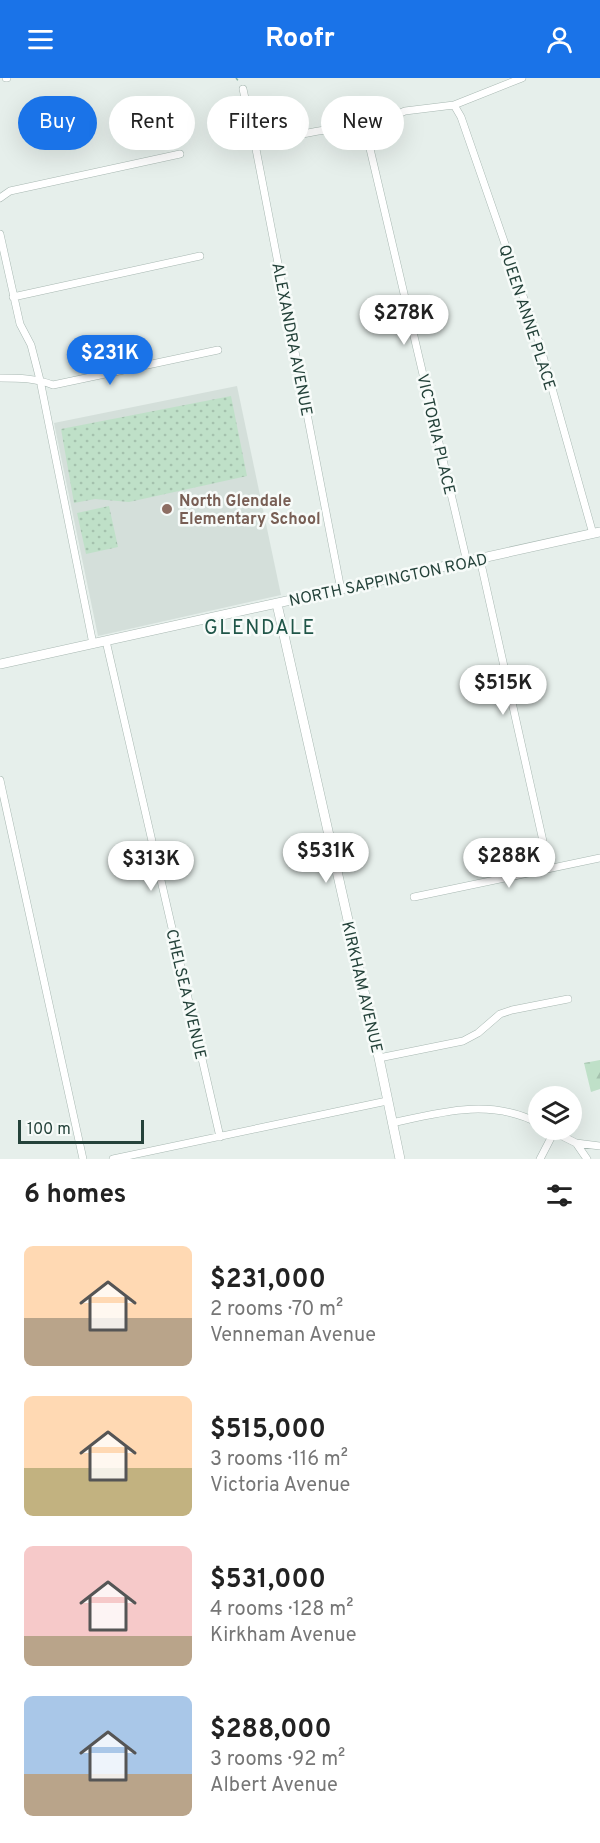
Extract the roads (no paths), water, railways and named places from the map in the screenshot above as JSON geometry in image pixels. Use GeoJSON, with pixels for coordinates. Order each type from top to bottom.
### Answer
{"type":"FeatureCollection","features":[{"type":"Feature","properties":{"kind":"street"},"geometry":{"type":"LineString","coordinates":[[404,111],[454,105],[522,78]]}},
{"type":"Feature","properties":{"kind":"street","name":"ALEXANDRA AVENUE"},"geometry":{"type":"LineString","coordinates":[[243,89],[245,96]]}},
{"type":"Feature","properties":{"kind":"street","name":"QUEEN ANNE PLACE"},"geometry":{"type":"LineString","coordinates":[[454,105],[461,117],[539,342],[598,534]]}},
{"type":"Feature","properties":{"kind":"street","name":"ALEXANDRA AVENUE"},"geometry":{"type":"LineString","coordinates":[[256,150],[341,590]]}},
{"type":"Feature","properties":{"kind":"street","name":"VICTORIA PLACE"},"geometry":{"type":"LineString","coordinates":[[370,150],[467,562]]}},
{"type":"Feature","properties":{"kind":"street"},"geometry":{"type":"LineString","coordinates":[[0,198],[10,191],[180,154]]}},
{"type":"Feature","properties":{"kind":"street"},"geometry":{"type":"LineString","coordinates":[[0,234],[20,324],[32,345],[40,380],[93,644]]}},
{"type":"Feature","properties":{"kind":"street"},"geometry":{"type":"LineString","coordinates":[[13,297],[201,256]]}},
{"type":"Feature","properties":{"kind":"street"},"geometry":{"type":"LineString","coordinates":[[0,378],[26,378],[53,385],[218,350]]}},
{"type":"Feature","properties":{"kind":"street","name":"NORTH SAPPINGTON ROAD"},"geometry":{"type":"LineString","coordinates":[[0,664],[598,534]]}},
{"type":"Feature","properties":{"kind":"street"},"geometry":{"type":"LineString","coordinates":[[480,559],[549,868]]}},
{"type":"Feature","properties":{"kind":"street","name":"KIRKHAM AVENUE"},"geometry":{"type":"LineString","coordinates":[[277,604],[400,1159]]}},
{"type":"Feature","properties":{"kind":"street","name":"CHELSEA AVENUE"},"geometry":{"type":"LineString","coordinates":[[106,641],[220,1137]]}},
{"type":"Feature","properties":{"kind":"street"},"geometry":{"type":"LineString","coordinates":[[0,780],[83,1159]]}},
{"type":"Feature","properties":{"kind":"street"},"geometry":{"type":"LineString","coordinates":[[414,897],[600,858]]}},
{"type":"Feature","properties":{"kind":"street"},"geometry":{"type":"LineString","coordinates":[[379,1058],[463,1041],[478,1033],[500,1014],[568,999]]}},
{"type":"Feature","properties":{"kind":"street"},"geometry":{"type":"LineString","coordinates":[[113,1159],[387,1101]]}},
{"type":"Feature","properties":{"kind":"street"},"geometry":{"type":"LineString","coordinates":[[392,1123],[452,1110],[483,1108],[510,1112],[528,1119]]}},
{"type":"Feature","properties":{"kind":"street"},"geometry":{"type":"LineString","coordinates":[[540,1159],[548,1140]]}},
{"type":"Feature","properties":{"kind":"street"},"geometry":{"type":"LineString","coordinates":[[570,1140],[600,1146]]}},
{"type":"Feature","properties":{"kind":"street"},"geometry":{"type":"LineString","coordinates":[[576,1143],[587,1159]]}},
{"type":"Feature","properties":{"kind":"place","name":"North Glendale Elementary School"},"geometry":{"type":"Point","coordinates":[167,509]}},
{"type":"Feature","properties":{"kind":"district","name":"GLENDALE"},"geometry":{"type":"Point","coordinates":[260,627]}}]}
